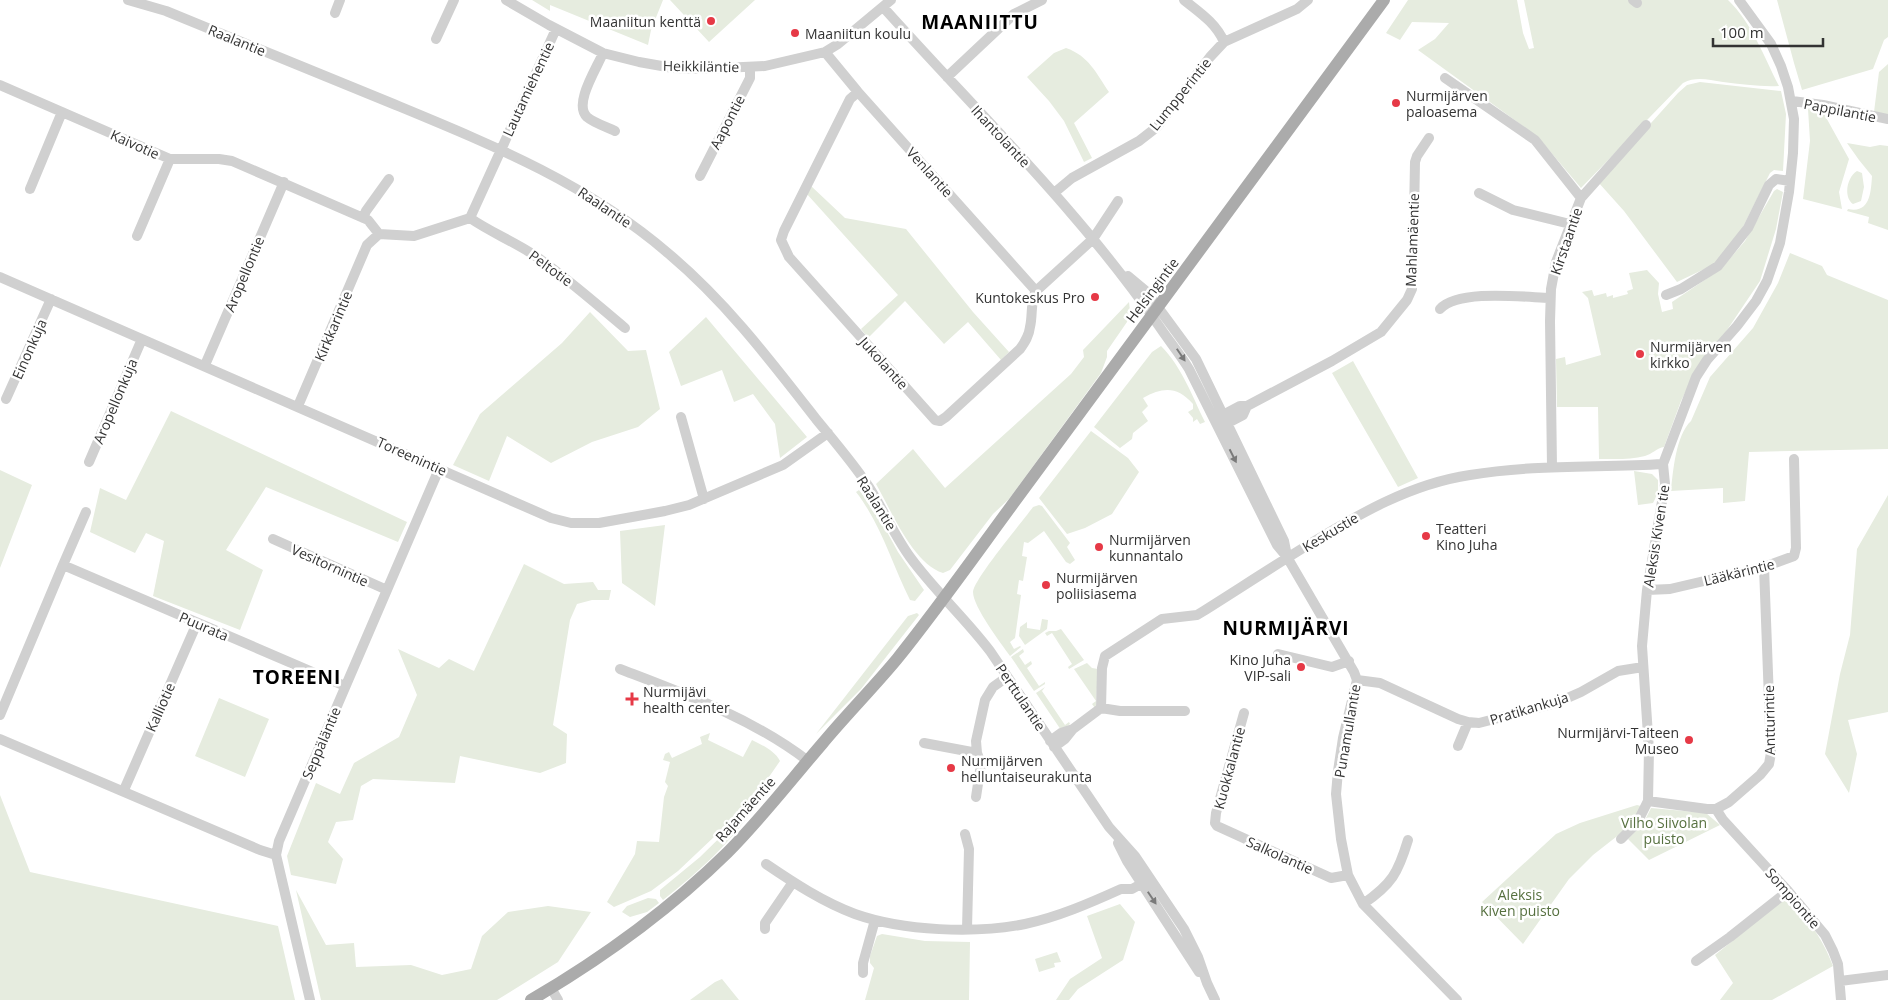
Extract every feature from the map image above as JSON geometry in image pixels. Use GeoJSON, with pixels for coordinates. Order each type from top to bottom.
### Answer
{"type":"FeatureCollection","features":[{"type":"Feature","properties":{"kind":"main road","name":"Helsingintie"},"geometry":{"type":"LineString","coordinates":[[944,597],[1227,216],[1384,0]]}},
{"type":"Feature","properties":{"kind":"main road","name":"Rajamäentie"},"geometry":{"type":"LineString","coordinates":[[530,1000],[634,932],[728,853],[878,682],[944,597]]}},
{"type":"Feature","properties":{"kind":"street","name":"Raalantie"},"geometry":{"type":"LineString","coordinates":[[128,0],[166,11],[500,148],[578,188],[622,217],[668,252],[737,319],[828,433],[869,488],[908,554],[944,597]]}},
{"type":"Feature","properties":{"kind":"street"},"geometry":{"type":"LineString","coordinates":[[335,13],[340,0]]}},
{"type":"Feature","properties":{"kind":"street"},"geometry":{"type":"LineString","coordinates":[[436,39],[454,0]]}},
{"type":"Feature","properties":{"kind":"street","name":"Heikkiläntie"},"geometry":{"type":"LineString","coordinates":[[506,0],[603,53],[673,68],[702,69],[765,66],[825,52],[838,44],[887,4]]}},
{"type":"Feature","properties":{"kind":"street"},"geometry":{"type":"LineString","coordinates":[[947,77],[1014,14],[1042,0]]}},
{"type":"Feature","properties":{"kind":"street"},"geometry":{"type":"LineString","coordinates":[[1184,0],[1211,22],[1221,34],[1224,42]]}},
{"type":"Feature","properties":{"kind":"street","name":"Lumpperintie"},"geometry":{"type":"LineString","coordinates":[[1054,194],[1072,178],[1139,141],[1157,127],[1210,57],[1224,42],[1297,9],[1308,0]]}},
{"type":"Feature","properties":{"kind":"street","name":"Aleksis Kiven tie"},"geometry":{"type":"LineString","coordinates":[[1621,839],[1637,823],[1648,800],[1649,750],[1642,646],[1647,590],[1665,484],[1663,464],[1696,377],[1707,360],[1756,301],[1766,281],[1780,243],[1790,181],[1794,119],[1792,101],[1781,66],[1771,44],[1739,0]]}},
{"type":"Feature","properties":{"kind":"street","name":"Ihantolantie"},"geometry":{"type":"LineString","coordinates":[[887,4],[947,77],[1054,194],[1155,312]]}},
{"type":"Feature","properties":{"kind":"street","name":"Lautamiehentie"},"geometry":{"type":"LineString","coordinates":[[500,148],[556,29]]}},
{"type":"Feature","properties":{"kind":"street","name":"Venlantie"},"geometry":{"type":"LineString","coordinates":[[825,52],[858,92],[1036,291]]}},
{"type":"Feature","properties":{"kind":"street"},"geometry":{"type":"LineString","coordinates":[[603,53],[582,100],[582,111],[588,118],[615,131]]}},
{"type":"Feature","properties":{"kind":"street","name":"Aapontie"},"geometry":{"type":"LineString","coordinates":[[700,176],[750,78],[750,67]]}},
{"type":"Feature","properties":{"kind":"street","name":"Kirstaantie"},"geometry":{"type":"LineString","coordinates":[[1445,78],[1535,140],[1581,198],[1556,262],[1550,298],[1552,467]]}},
{"type":"Feature","properties":{"kind":"street","name":"Kaivotie"},"geometry":{"type":"LineString","coordinates":[[0,85],[170,159],[219,158],[232,160],[363,218],[372,224],[379,234]]}},
{"type":"Feature","properties":{"kind":"street","name":"Jukolantie"},"geometry":{"type":"LineString","coordinates":[[858,92],[845,107],[784,231],[782,240],[789,257],[935,420],[940,421],[946,418],[1020,350],[1031,326],[1033,296],[1036,291]]}},
{"type":"Feature","properties":{"kind":"street","name":"Pappilantie"},"geometry":{"type":"LineString","coordinates":[[1792,101],[1888,119]]}},
{"type":"Feature","properties":{"kind":"street"},"geometry":{"type":"LineString","coordinates":[[30,189],[62,112]]}},
{"type":"Feature","properties":{"kind":"street"},"geometry":{"type":"LineString","coordinates":[[1581,198],[1646,125]]}},
{"type":"Feature","properties":{"kind":"street","name":"Mahlamäentie"},"geometry":{"type":"LineString","coordinates":[[1223,422],[1243,414],[1247,406],[1355,348],[1380,332],[1407,300],[1412,288],[1415,162],[1429,138]]}},
{"type":"Feature","properties":{"kind":"street"},"geometry":{"type":"LineString","coordinates":[[379,234],[414,236],[470,218],[500,148]]}},
{"type":"Feature","properties":{"kind":"street"},"geometry":{"type":"LineString","coordinates":[[137,236],[170,159]]}},
{"type":"Feature","properties":{"kind":"street"},"geometry":{"type":"LineString","coordinates":[[363,218],[389,179]]}},
{"type":"Feature","properties":{"kind":"street"},"geometry":{"type":"LineString","coordinates":[[1666,295],[1681,289],[1718,266],[1748,228],[1769,185],[1776,180],[1790,181]]}},
{"type":"Feature","properties":{"kind":"street","name":"Aropellontie"},"geometry":{"type":"LineString","coordinates":[[205,365],[284,182]]}},
{"type":"Feature","properties":{"kind":"street"},"geometry":{"type":"LineString","coordinates":[[1479,193],[1513,210],[1570,224]]}},
{"type":"Feature","properties":{"kind":"street"},"geometry":{"type":"LineString","coordinates":[[1036,291],[1093,239],[1118,201]]}},
{"type":"Feature","properties":{"kind":"street","name":"Peltotie"},"geometry":{"type":"LineString","coordinates":[[470,218],[479,225],[518,244],[549,266],[625,328]]}},
{"type":"Feature","properties":{"kind":"street","name":"Kirkkarintie"},"geometry":{"type":"LineString","coordinates":[[298,406],[367,245],[379,234]]}},
{"type":"Feature","properties":{"kind":"street","name":"Toreenintie"},"geometry":{"type":"LineString","coordinates":[[0,277],[205,365],[551,518],[571,523],[599,523],[617,520],[665,511],[704,499],[783,465],[828,433]]}},
{"type":"Feature","properties":{"kind":"street"},"geometry":{"type":"LineString","coordinates":[[1440,309],[1446,303],[1471,297],[1550,298]]}},
{"type":"Feature","properties":{"kind":"street","name":"Einonkuja"},"geometry":{"type":"LineString","coordinates":[[6,399],[51,299]]}},
{"type":"Feature","properties":{"kind":"street","name":"Punamullantie"},"geometry":{"type":"LineString","coordinates":[[1155,312],[1223,422],[1277,545],[1288,557],[1349,661],[1357,680],[1343,738],[1336,794],[1348,875],[1363,904],[1457,1000]]}},
{"type":"Feature","properties":{"kind":"street","name":"Aropellonkuja"},"geometry":{"type":"LineString","coordinates":[[89,462],[142,339]]}},
{"type":"Feature","properties":{"kind":"street"},"geometry":{"type":"LineString","coordinates":[[681,417],[704,499]]}},
{"type":"Feature","properties":{"kind":"street","name":"Lääkärintie"},"geometry":{"type":"LineString","coordinates":[[1647,590],[1670,589],[1764,567],[1794,556],[1796,548],[1794,459]]}},
{"type":"Feature","properties":{"kind":"street","name":"Keskustie"},"geometry":{"type":"LineString","coordinates":[[1101,708],[1102,668],[1105,656],[1162,619],[1202,612],[1288,557],[1382,503],[1413,490],[1470,475],[1552,467],[1663,464]]}},
{"type":"Feature","properties":{"kind":"street","name":"Seppäläntie"},"geometry":{"type":"LineString","coordinates":[[310,1000],[276,855],[278,842],[439,469]]}},
{"type":"Feature","properties":{"kind":"street"},"geometry":{"type":"LineString","coordinates":[[0,715],[86,512]]}},
{"type":"Feature","properties":{"kind":"street","name":"Vesitornintie"},"geometry":{"type":"LineString","coordinates":[[273,539],[387,590]]}},
{"type":"Feature","properties":{"kind":"street","name":"Puurata"},"geometry":{"type":"LineString","coordinates":[[63,565],[345,686]]}},
{"type":"Feature","properties":{"kind":"street","name":"Antturintie"},"geometry":{"type":"LineString","coordinates":[[1716,809],[1729,802],[1769,764],[1771,753],[1764,567]]}},
{"type":"Feature","properties":{"kind":"street","name":"Perttulantie"},"geometry":{"type":"LineString","coordinates":[[944,597],[972,628],[1007,677],[1143,877],[1207,983],[1215,1000]]}},
{"type":"Feature","properties":{"kind":"street","name":"Kalliotie"},"geometry":{"type":"LineString","coordinates":[[124,790],[197,623]]}},
{"type":"Feature","properties":{"kind":"street"},"geometry":{"type":"LineString","coordinates":[[1278,654],[1332,667],[1349,661]]}},
{"type":"Feature","properties":{"kind":"street","name":"Pratikankuja"},"geometry":{"type":"LineString","coordinates":[[1357,680],[1380,683],[1468,722],[1492,721],[1556,703],[1582,692],[1618,671],[1643,666]]}},
{"type":"Feature","properties":{"kind":"street"},"geometry":{"type":"LineString","coordinates":[[620,669],[710,705],[747,723],[808,761]]}},
{"type":"Feature","properties":{"kind":"street"},"geometry":{"type":"LineString","coordinates":[[976,797],[981,764],[977,753],[976,741],[985,700],[993,687],[1007,677]]}},
{"type":"Feature","properties":{"kind":"street"},"geometry":{"type":"LineString","coordinates":[[1052,744],[1061,733],[1073,729],[1101,708],[1120,711],[1185,712]]}},
{"type":"Feature","properties":{"kind":"street","name":"Kuokkalantie"},"geometry":{"type":"LineString","coordinates":[[1215,823],[1216,813],[1244,712]]}},
{"type":"Feature","properties":{"kind":"street"},"geometry":{"type":"LineString","coordinates":[[1458,746],[1468,722]]}},
{"type":"Feature","properties":{"kind":"street"},"geometry":{"type":"LineString","coordinates":[[0,739],[124,790],[260,850],[276,855]]}},
{"type":"Feature","properties":{"kind":"street"},"geometry":{"type":"LineString","coordinates":[[924,743],[977,753]]}},
{"type":"Feature","properties":{"kind":"street"},"geometry":{"type":"LineString","coordinates":[[1648,800],[1716,809]]}},
{"type":"Feature","properties":{"kind":"street","name":"Sompiontie"},"geometry":{"type":"LineString","coordinates":[[1716,809],[1723,820],[1788,891],[1824,935],[1833,951],[1840,980],[1841,1000]]}},
{"type":"Feature","properties":{"kind":"street","name":"Salkolantie"},"geometry":{"type":"LineString","coordinates":[[1215,823],[1217,826],[1331,878],[1348,875]]}},
{"type":"Feature","properties":{"kind":"street"},"geometry":{"type":"LineString","coordinates":[[964,834],[969,849],[967,929]]}},
{"type":"Feature","properties":{"kind":"street"},"geometry":{"type":"LineString","coordinates":[[1363,904],[1388,885],[1401,862],[1408,840]]}},
{"type":"Feature","properties":{"kind":"street"},"geometry":{"type":"LineString","coordinates":[[766,864],[832,904],[875,920],[924,928],[999,928],[1025,924],[1055,915],[1121,890],[1132,889],[1143,877]]}},
{"type":"Feature","properties":{"kind":"street"},"geometry":{"type":"LineString","coordinates":[[765,929],[765,923],[793,882]]}},
{"type":"Feature","properties":{"kind":"street"},"geometry":{"type":"LineString","coordinates":[[1696,961],[1788,891]]}},
{"type":"Feature","properties":{"kind":"street"},"geometry":{"type":"LineString","coordinates":[[863,973],[863,963],[875,920]]}},
{"type":"Feature","properties":{"kind":"street"},"geometry":{"type":"LineString","coordinates":[[1840,980],[1888,976]]}},
{"type":"Feature","properties":{"kind":"street"},"geometry":{"type":"LineString","coordinates":[[551,988],[558,1000]]}},
{"type":"Feature","properties":{"kind":"green space"},"geometry":{"type":"Polygon","coordinates":[[[532,0],[663,0],[651,30],[648,45],[550,5],[550,11],[532,0]]]}},
{"type":"Feature","properties":{"kind":"green space","name":"Maaniitun kenttä"},"geometry":{"type":"Polygon","coordinates":[[[670,0],[755,0],[709,42],[670,0]]]}},
{"type":"Feature","properties":{"kind":"green space"},"geometry":{"type":"Polygon","coordinates":[[[1408,0],[1517,0],[1523,33],[1529,49],[1534,48],[1524,0],[1728,0],[1751,30],[1779,86],[1751,85],[1703,79],[1683,83],[1581,188],[1538,137],[1418,50],[1435,39],[1449,23],[1412,22],[1400,40],[1386,33],[1408,0]]]}},
{"type":"Feature","properties":{"kind":"green space"},"geometry":{"type":"Polygon","coordinates":[[[1777,0],[1888,0],[1888,37],[1884,40],[1873,69],[1802,90],[1777,0]]]}},
{"type":"Feature","properties":{"kind":"green space"},"geometry":{"type":"Polygon","coordinates":[[[1066,48],[1074,51],[1086,60],[1109,92],[1074,123],[1092,158],[1084,162],[1064,121],[1027,77],[1054,53],[1066,48]]]}},
{"type":"Feature","properties":{"kind":"green space"},"geometry":{"type":"Polygon","coordinates":[[[1888,64],[1888,115],[1874,112],[1879,72],[1888,64]]]}},
{"type":"Feature","properties":{"kind":"green space"},"geometry":{"type":"Polygon","coordinates":[[[1700,82],[1781,91],[1786,114],[1783,171],[1774,170],[1770,173],[1741,231],[1715,264],[1677,282],[1624,211],[1598,182],[1678,93],[1687,85],[1700,82]]]}},
{"type":"Feature","properties":{"kind":"green space"},"geometry":{"type":"Polygon","coordinates":[[[1808,109],[1823,112],[1849,159],[1839,192],[1842,209],[1803,199],[1810,141],[1808,109]]]}},
{"type":"Feature","properties":{"kind":"green space"},"geometry":{"type":"Polygon","coordinates":[[[1847,143],[1870,147],[1888,146],[1888,230],[1868,223],[1869,217],[1847,211],[1848,209],[1855,210],[1861,208],[1865,205],[1870,195],[1872,176],[1847,143]]]}},
{"type":"Feature","properties":{"kind":"green space"},"geometry":{"type":"Polygon","coordinates":[[[1857,171],[1862,173],[1864,187],[1861,201],[1853,204],[1847,192],[1849,182],[1857,171]]]}},
{"type":"Feature","properties":{"kind":"green space"},"geometry":{"type":"Polygon","coordinates":[[[810,185],[845,218],[906,229],[973,312],[1009,352],[1001,360],[968,322],[944,344],[905,301],[868,338],[861,329],[898,295],[806,193],[810,185]]]}},
{"type":"Feature","properties":{"kind":"green space"},"geometry":{"type":"Polygon","coordinates":[[[1777,189],[1783,192],[1776,229],[1760,281],[1725,333],[1698,366],[1681,401],[1664,447],[1640,457],[1599,459],[1598,407],[1557,407],[1556,359],[1565,357],[1566,365],[1601,355],[1588,298],[1582,292],[1592,290],[1594,296],[1606,293],[1607,297],[1613,295],[1613,298],[1628,294],[1627,291],[1633,289],[1629,273],[1647,270],[1659,283],[1658,294],[1662,312],[1673,309],[1672,302],[1721,269],[1745,241],[1774,191],[1777,189]]]}},
{"type":"Feature","properties":{"kind":"green space"},"geometry":{"type":"Polygon","coordinates":[[[1790,253],[1822,266],[1827,275],[1888,300],[1888,449],[1749,452],[1745,501],[1723,503],[1723,488],[1671,491],[1674,464],[1682,435],[1691,421],[1710,377],[1753,328],[1778,283],[1790,253]]]}},
{"type":"Feature","properties":{"kind":"green space"},"geometry":{"type":"Polygon","coordinates":[[[1129,302],[1130,311],[1127,322],[1107,351],[1107,357],[1101,373],[1009,499],[993,514],[950,570],[943,573],[932,568],[922,559],[904,535],[876,484],[913,449],[945,488],[1071,374],[1084,357],[1083,350],[1129,302]]]}},
{"type":"Feature","properties":{"kind":"green space"},"geometry":{"type":"Polygon","coordinates":[[[590,312],[628,351],[646,350],[660,409],[638,427],[592,442],[551,463],[507,436],[489,481],[453,465],[480,414],[562,343],[590,312]]]}},
{"type":"Feature","properties":{"kind":"green space"},"geometry":{"type":"Polygon","coordinates":[[[706,317],[807,437],[780,458],[775,424],[753,394],[734,402],[722,370],[681,386],[669,352],[706,317]]]}},
{"type":"Feature","properties":{"kind":"green space"},"geometry":{"type":"Polygon","coordinates":[[[1161,346],[1181,372],[1205,422],[1200,424],[1197,419],[1193,422],[1193,418],[1188,412],[1193,409],[1193,404],[1187,398],[1175,391],[1163,390],[1143,398],[1148,406],[1142,412],[1148,421],[1133,433],[1132,439],[1120,448],[1094,427],[1152,352],[1161,346]]]}},
{"type":"Feature","properties":{"kind":"green space"},"geometry":{"type":"Polygon","coordinates":[[[1353,361],[1418,478],[1398,487],[1332,373],[1353,361]]]}},
{"type":"Feature","properties":{"kind":"green space"},"geometry":{"type":"Polygon","coordinates":[[[171,411],[407,522],[398,542],[266,487],[226,550],[263,570],[240,630],[153,596],[164,541],[146,533],[135,553],[90,532],[100,488],[126,500],[171,411]]]}},
{"type":"Feature","properties":{"kind":"green space"},"geometry":{"type":"Polygon","coordinates":[[[1091,431],[1128,458],[1139,472],[1112,514],[1085,528],[1067,534],[1039,498],[1091,431]]]}},
{"type":"Feature","properties":{"kind":"green space"},"geometry":{"type":"Polygon","coordinates":[[[0,470],[32,485],[0,568],[0,470]]]}},
{"type":"Feature","properties":{"kind":"green space"},"geometry":{"type":"Polygon","coordinates":[[[1634,471],[1652,474],[1658,480],[1658,493],[1653,503],[1638,505],[1634,471]]]}},
{"type":"Feature","properties":{"kind":"green space"},"geometry":{"type":"Polygon","coordinates":[[[859,490],[875,510],[898,552],[924,590],[915,601],[910,600],[872,517],[856,492],[859,490]]]}},
{"type":"Feature","properties":{"kind":"green space"},"geometry":{"type":"Polygon","coordinates":[[[1888,495],[1888,712],[1848,720],[1857,754],[1849,793],[1825,754],[1840,674],[1850,635],[1857,549],[1888,495]]]}},
{"type":"Feature","properties":{"kind":"green space"},"geometry":{"type":"Polygon","coordinates":[[[1042,506],[1070,543],[1067,547],[1075,560],[1070,564],[1066,562],[1044,531],[1028,543],[1024,542],[1022,556],[1027,557],[1023,581],[1019,580],[1017,594],[1021,595],[1015,638],[1010,642],[1014,649],[1021,647],[1010,656],[982,615],[974,599],[973,592],[981,575],[1033,507],[1042,506]]]}},
{"type":"Feature","properties":{"kind":"green space"},"geometry":{"type":"Polygon","coordinates":[[[665,525],[655,606],[622,583],[620,531],[665,525]]]}},
{"type":"Feature","properties":{"kind":"green space"},"geometry":{"type":"Polygon","coordinates":[[[524,564],[564,584],[593,582],[598,590],[611,590],[609,600],[592,600],[577,604],[570,620],[553,725],[567,734],[566,763],[540,773],[460,756],[455,783],[373,779],[361,786],[353,820],[336,822],[328,842],[343,859],[336,884],[291,875],[287,856],[316,783],[340,794],[354,763],[399,737],[417,695],[398,649],[439,668],[449,659],[474,671],[524,564]]]}},
{"type":"Feature","properties":{"kind":"green space"},"geometry":{"type":"Polygon","coordinates":[[[917,613],[919,615],[861,689],[816,734],[908,616],[917,613]]]}},
{"type":"Feature","properties":{"kind":"green space"},"geometry":{"type":"Polygon","coordinates":[[[1042,619],[1048,620],[1047,629],[1025,645],[1019,636],[1020,627],[1027,622],[1027,628],[1040,630],[1042,619]]]}},
{"type":"Feature","properties":{"kind":"green space"},"geometry":{"type":"Polygon","coordinates":[[[1061,629],[1084,660],[1069,669],[1068,667],[1072,664],[1052,633],[1047,636],[1045,633],[1061,629]]]}},
{"type":"Feature","properties":{"kind":"green space"},"geometry":{"type":"Polygon","coordinates":[[[1023,649],[1024,652],[1019,656],[1025,665],[1031,661],[1032,664],[1027,668],[1039,686],[1045,682],[1045,684],[1034,691],[1011,657],[1023,649]]]}},
{"type":"Feature","properties":{"kind":"green space"},"geometry":{"type":"Polygon","coordinates":[[[1087,663],[1092,668],[1098,669],[1096,705],[1095,708],[1092,704],[1096,701],[1074,669],[1087,663]]]}},
{"type":"Feature","properties":{"kind":"green space"},"geometry":{"type":"Polygon","coordinates":[[[1045,687],[1042,691],[1065,725],[1069,722],[1070,724],[1061,730],[1036,693],[1045,687]]]}},
{"type":"Feature","properties":{"kind":"green space"},"geometry":{"type":"Polygon","coordinates":[[[219,698],[269,719],[245,777],[195,756],[219,698]]]}},
{"type":"Feature","properties":{"kind":"green space"},"geometry":{"type":"Polygon","coordinates":[[[710,733],[708,740],[743,757],[752,740],[772,751],[780,761],[762,787],[733,819],[678,871],[651,891],[614,907],[607,902],[635,854],[637,841],[659,842],[664,797],[668,786],[665,782],[670,762],[663,760],[665,754],[669,752],[672,758],[702,744],[700,737],[710,733]]]}},
{"type":"Feature","properties":{"kind":"green space"},"geometry":{"type":"Polygon","coordinates":[[[0,795],[30,872],[278,926],[295,1000],[0,1000],[0,795]]]}},
{"type":"Feature","properties":{"kind":"green space"},"geometry":{"type":"Polygon","coordinates":[[[754,804],[756,806],[746,820],[724,845],[690,878],[663,900],[660,896],[660,890],[700,857],[754,804]]]}},
{"type":"Feature","properties":{"kind":"green space","name":"Aleksis Kiven puisto"},"geometry":{"type":"Polygon","coordinates":[[[1637,805],[1641,806],[1630,826],[1593,855],[1569,879],[1523,944],[1482,902],[1556,834],[1580,823],[1637,805]]]}},
{"type":"Feature","properties":{"kind":"green space","name":"Vilho Siivolan puisto"},"geometry":{"type":"Polygon","coordinates":[[[1651,808],[1706,813],[1720,825],[1649,860],[1628,839],[1644,822],[1651,808]]]}},
{"type":"Feature","properties":{"kind":"green space"},"geometry":{"type":"Polygon","coordinates":[[[296,890],[326,945],[354,943],[356,967],[411,965],[442,975],[471,969],[482,936],[508,912],[548,906],[591,912],[558,962],[497,1000],[321,1000],[296,890]]]}},
{"type":"Feature","properties":{"kind":"green space"},"geometry":{"type":"Polygon","coordinates":[[[648,898],[656,899],[659,903],[647,912],[630,917],[622,912],[627,906],[648,898]]]}},
{"type":"Feature","properties":{"kind":"green space"},"geometry":{"type":"Polygon","coordinates":[[[1783,900],[1790,900],[1809,923],[1820,938],[1833,966],[1772,1000],[1720,1000],[1733,983],[1715,955],[1783,900]]]}},
{"type":"Feature","properties":{"kind":"green space"},"geometry":{"type":"Polygon","coordinates":[[[1120,904],[1135,922],[1123,960],[1078,989],[1069,1000],[1056,1000],[1070,979],[1102,958],[1087,916],[1120,904]]]}},
{"type":"Feature","properties":{"kind":"green space"},"geometry":{"type":"Polygon","coordinates":[[[882,934],[925,941],[970,942],[969,1000],[865,1000],[874,968],[870,963],[870,956],[877,936],[882,934]]]}},
{"type":"Feature","properties":{"kind":"green space"},"geometry":{"type":"Polygon","coordinates":[[[1057,952],[1061,962],[1054,963],[1055,967],[1039,972],[1035,959],[1057,952]]]}},
{"type":"Feature","properties":{"kind":"green space"},"geometry":{"type":"Polygon","coordinates":[[[722,979],[739,1000],[690,1000],[715,982],[722,979]]]}},
{"type":"Feature","properties":{"kind":"place","name":"Maaniitun kenttä"},"geometry":{"type":"Point","coordinates":[711,21]}},
{"type":"Feature","properties":{"kind":"place","name":"Maaniitun koulu"},"geometry":{"type":"Point","coordinates":[795,33]}},
{"type":"Feature","properties":{"kind":"place","name":"Nurmijärven paloasema"},"geometry":{"type":"Point","coordinates":[1396,103]}},
{"type":"Feature","properties":{"kind":"place","name":"Kuntokeskus Pro"},"geometry":{"type":"Point","coordinates":[1095,297]}},
{"type":"Feature","properties":{"kind":"place","name":"Nurmijärven kirkko"},"geometry":{"type":"Point","coordinates":[1640,354]}},
{"type":"Feature","properties":{"kind":"place","name":"Teatteri Kino Juha"},"geometry":{"type":"Point","coordinates":[1426,536]}},
{"type":"Feature","properties":{"kind":"place","name":"Nurmijärven kunnantalo"},"geometry":{"type":"Point","coordinates":[1099,547]}},
{"type":"Feature","properties":{"kind":"place","name":"Nurmijärven poliisiasema"},"geometry":{"type":"Point","coordinates":[1046,585]}},
{"type":"Feature","properties":{"kind":"place","name":"Kino Juha VIP-sali"},"geometry":{"type":"Point","coordinates":[1301,667]}},
{"type":"Feature","properties":{"kind":"place","name":"Nurmijävi health center"},"geometry":{"type":"Point","coordinates":[632,699]}},
{"type":"Feature","properties":{"kind":"place","name":"Nurmijärvi-Taiteen Museo"},"geometry":{"type":"Point","coordinates":[1689,740]}},
{"type":"Feature","properties":{"kind":"place","name":"Nurmijärven helluntaiseurakunta"},"geometry":{"type":"Point","coordinates":[951,768]}},
{"type":"Feature","properties":{"kind":"district","name":"MAANIITTU"},"geometry":{"type":"Point","coordinates":[980,22]}},
{"type":"Feature","properties":{"kind":"district","name":"NURMIJÄRVI"},"geometry":{"type":"Point","coordinates":[1286,628]}},
{"type":"Feature","properties":{"kind":"district","name":"TOREENI"},"geometry":{"type":"Point","coordinates":[297,677]}}]}
